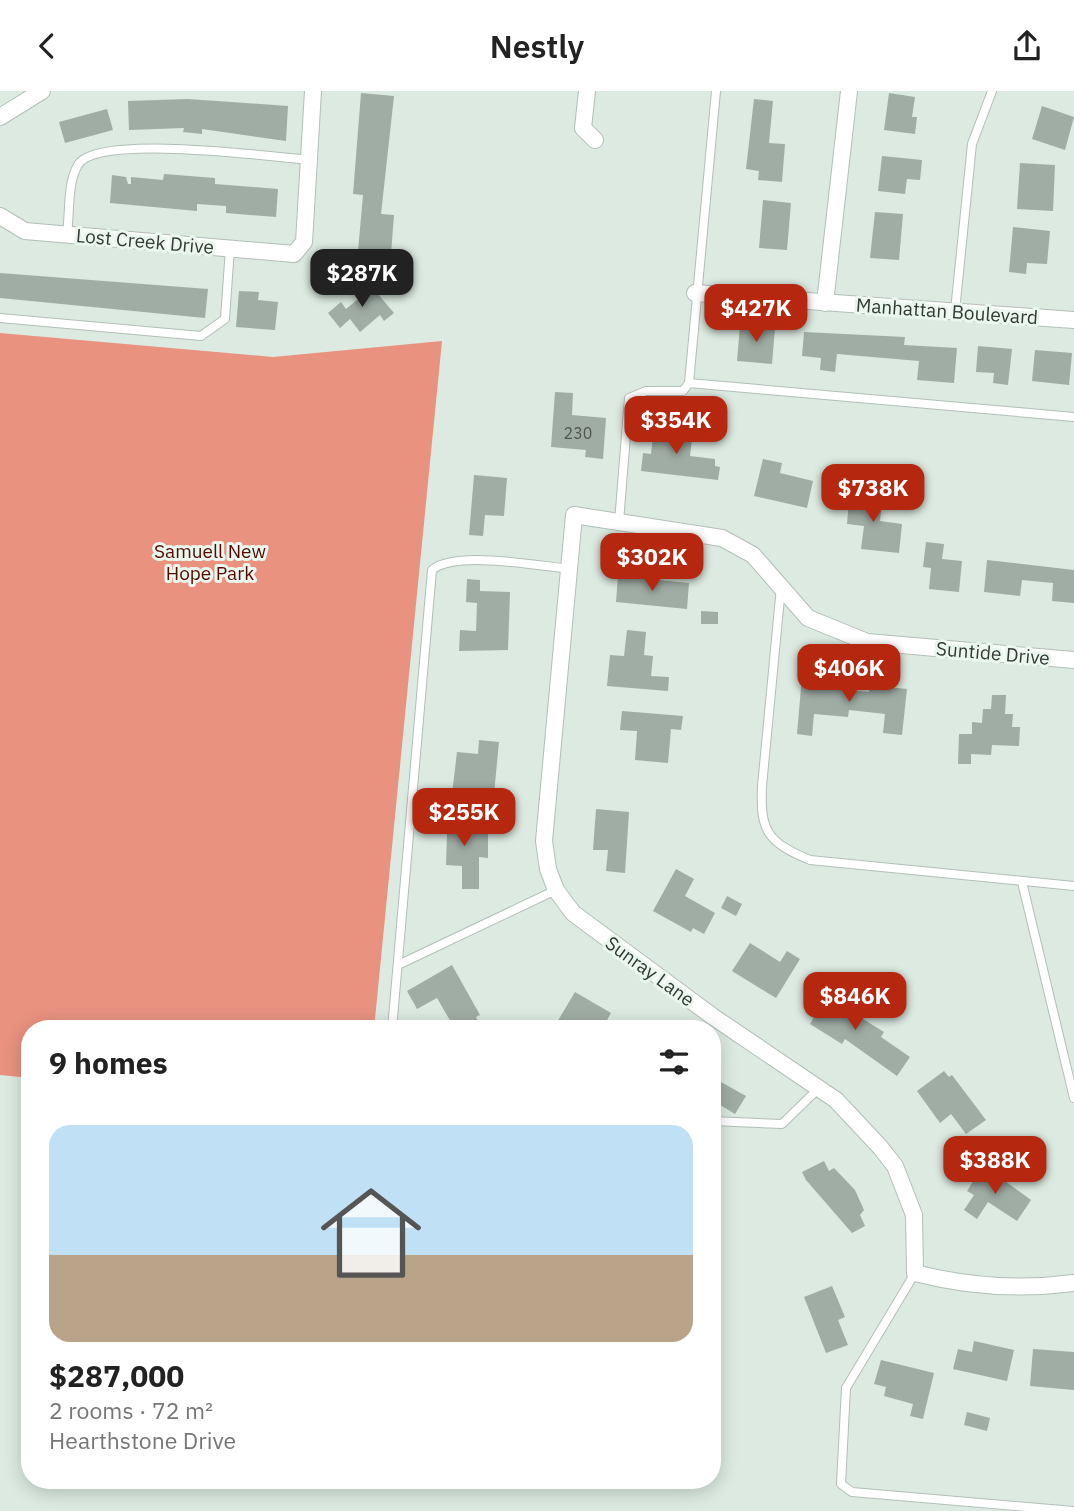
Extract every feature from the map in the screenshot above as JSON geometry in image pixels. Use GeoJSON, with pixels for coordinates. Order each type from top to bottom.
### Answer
{"type":"FeatureCollection","features":[{"type":"Feature","properties":{"kind":"street"},"geometry":{"type":"LineString","coordinates":[[0,117],[42,91]]}},
{"type":"Feature","properties":{"kind":"street"},"geometry":{"type":"LineString","coordinates":[[311,160],[313,91]]}},
{"type":"Feature","properties":{"kind":"street"},"geometry":{"type":"LineString","coordinates":[[587,91],[583,128],[595,140]]}},
{"type":"Feature","properties":{"kind":"street"},"geometry":{"type":"LineString","coordinates":[[825,303],[849,91]]}},
{"type":"Feature","properties":{"kind":"street","name":"Lost Creek Drive"},"geometry":{"type":"LineString","coordinates":[[0,216],[25,231],[294,254],[304,242],[311,160]]}},
{"type":"Feature","properties":{"kind":"street","name":"Manhattan Boulevard"},"geometry":{"type":"LineString","coordinates":[[695,293],[1074,320]]}},
{"type":"Feature","properties":{"kind":"street","name":"Suntide Drive"},"geometry":{"type":"LineString","coordinates":[[574,515],[722,538],[753,555],[808,618],[867,642],[1074,660]]}},
{"type":"Feature","properties":{"kind":"street","name":"Sunray Lane"},"geometry":{"type":"LineString","coordinates":[[574,515],[544,841],[548,869],[556,890],[573,913],[596,933],[720,1020]]}},
{"type":"Feature","properties":{"kind":"street","name":"Sunray Lane"},"geometry":{"type":"LineString","coordinates":[[721,1021],[836,1100],[895,1166],[914,1215],[915,1273]]}},
{"type":"Feature","properties":{"kind":"street"},"geometry":{"type":"LineString","coordinates":[[915,1273],[936,1278],[1032,1289],[1074,1283]]}},
{"type":"Feature","properties":{"kind":"lane"},"geometry":{"type":"LineString","coordinates":[[619,522],[629,398],[646,391],[683,391],[689,383],[695,293],[716,91]]}},
{"type":"Feature","properties":{"kind":"lane"},"geometry":{"type":"LineString","coordinates":[[955,310],[972,143],[992,91]]}},
{"type":"Feature","properties":{"kind":"lane"},"geometry":{"type":"LineString","coordinates":[[67,235],[73,180],[78,164],[87,156],[104,151],[158,148],[311,160]]}},
{"type":"Feature","properties":{"kind":"lane"},"geometry":{"type":"LineString","coordinates":[[0,319],[201,336],[225,319],[230,249]]}},
{"type":"Feature","properties":{"kind":"lane"},"geometry":{"type":"LineString","coordinates":[[689,383],[1074,417]]}},
{"type":"Feature","properties":{"kind":"lane"},"geometry":{"type":"LineString","coordinates":[[393,1020],[432,570],[440,563],[460,560],[571,569]]}},
{"type":"Feature","properties":{"kind":"lane"},"geometry":{"type":"LineString","coordinates":[[781,587],[762,786],[761,817],[766,830],[794,853],[810,860],[1074,886]]}},
{"type":"Feature","properties":{"kind":"lane"},"geometry":{"type":"LineString","coordinates":[[1022,882],[1074,1098]]}},
{"type":"Feature","properties":{"kind":"lane"},"geometry":{"type":"LineString","coordinates":[[398,965],[556,890]]}},
{"type":"Feature","properties":{"kind":"lane"},"geometry":{"type":"LineString","coordinates":[[721,1121],[782,1124],[818,1089]]}},
{"type":"Feature","properties":{"kind":"lane"},"geometry":{"type":"LineString","coordinates":[[915,1273],[846,1388],[841,1484],[852,1492],[1074,1511]]}},
{"type":"Feature","properties":{"kind":"green space","name":"Samuell New Hope Park"},"geometry":{"type":"Polygon","coordinates":[[[0,333],[273,357],[442,341],[375,1020],[21,1020],[21,1077],[0,1075],[0,333]]]}},
{"type":"Feature","properties":{"kind":"building"},"geometry":{"type":"Polygon","coordinates":[[[361,93],[394,96],[381,214],[394,215],[391,254],[358,251],[363,195],[353,194],[361,93]]]}},
{"type":"Feature","properties":{"kind":"building"},"geometry":{"type":"Polygon","coordinates":[[[889,93],[915,97],[912,117],[917,117],[915,134],[884,130],[889,93]]]}},
{"type":"Feature","properties":{"kind":"building"},"geometry":{"type":"Polygon","coordinates":[[[188,99],[288,106],[286,141],[202,129],[202,134],[183,132],[184,128],[129,130],[128,101],[188,99]]]}},
{"type":"Feature","properties":{"kind":"building"},"geometry":{"type":"Polygon","coordinates":[[[754,99],[773,101],[769,143],[785,144],[782,182],[758,180],[759,171],[746,169],[754,99]]]}},
{"type":"Feature","properties":{"kind":"building"},"geometry":{"type":"Polygon","coordinates":[[[1042,106],[1074,117],[1065,150],[1032,139],[1042,106]]]}},
{"type":"Feature","properties":{"kind":"building"},"geometry":{"type":"Polygon","coordinates":[[[107,109],[113,130],[65,143],[59,122],[107,109]]]}},
{"type":"Feature","properties":{"kind":"building"},"geometry":{"type":"Polygon","coordinates":[[[882,156],[922,160],[920,180],[907,179],[905,194],[878,191],[882,156]]]}},
{"type":"Feature","properties":{"kind":"building"},"geometry":{"type":"Polygon","coordinates":[[[1020,163],[1055,165],[1053,211],[1017,209],[1020,163]]]}},
{"type":"Feature","properties":{"kind":"building"},"geometry":{"type":"Polygon","coordinates":[[[164,174],[215,178],[215,184],[278,189],[276,217],[226,213],[226,206],[197,204],[197,211],[110,203],[112,175],[126,177],[128,184],[131,184],[131,177],[163,180],[164,174]]]}},
{"type":"Feature","properties":{"kind":"building"},"geometry":{"type":"Polygon","coordinates":[[[763,200],[791,203],[787,250],[759,248],[763,200]]]}},
{"type":"Feature","properties":{"kind":"building"},"geometry":{"type":"Polygon","coordinates":[[[875,212],[903,214],[899,260],[870,258],[875,212]]]}},
{"type":"Feature","properties":{"kind":"building"},"geometry":{"type":"Polygon","coordinates":[[[1013,227],[1050,231],[1047,264],[1027,263],[1026,274],[1009,272],[1013,227]]]}},
{"type":"Feature","properties":{"kind":"building"},"geometry":{"type":"Polygon","coordinates":[[[0,273],[208,289],[205,318],[0,298],[0,273]]]}},
{"type":"Feature","properties":{"kind":"building"},"geometry":{"type":"Polygon","coordinates":[[[367,281],[394,313],[384,321],[380,315],[360,332],[350,319],[340,328],[328,313],[341,302],[346,309],[363,295],[358,289],[367,281]]]}},
{"type":"Feature","properties":{"kind":"building"},"geometry":{"type":"Polygon","coordinates":[[[239,291],[259,292],[258,300],[278,302],[275,330],[236,327],[239,291]]]}},
{"type":"Feature","properties":{"kind":"building"},"geometry":{"type":"Polygon","coordinates":[[[740,325],[775,328],[772,364],[737,361],[740,325]]]}},
{"type":"Feature","properties":{"kind":"building"},"geometry":{"type":"Polygon","coordinates":[[[804,332],[905,337],[904,345],[957,348],[954,383],[917,380],[919,361],[837,354],[835,372],[820,370],[821,358],[802,356],[804,332]]]}},
{"type":"Feature","properties":{"kind":"building"},"geometry":{"type":"Polygon","coordinates":[[[978,346],[1012,349],[1008,385],[993,383],[994,373],[976,372],[978,346]]]}},
{"type":"Feature","properties":{"kind":"building"},"geometry":{"type":"Polygon","coordinates":[[[1035,350],[1072,353],[1069,385],[1032,381],[1035,350]]]}},
{"type":"Feature","properties":{"kind":"building"},"geometry":{"type":"Polygon","coordinates":[[[555,392],[573,393],[572,415],[606,418],[603,459],[585,457],[586,450],[551,447],[555,392]]]}},
{"type":"Feature","properties":{"kind":"building"},"geometry":{"type":"Polygon","coordinates":[[[655,420],[674,422],[672,437],[692,439],[690,456],[715,459],[715,466],[720,467],[718,480],[641,471],[643,453],[651,454],[655,420]]]}},
{"type":"Feature","properties":{"kind":"building"},"geometry":{"type":"Polygon","coordinates":[[[763,459],[782,463],[780,473],[813,481],[807,508],[754,496],[763,459]]]}},
{"type":"Feature","properties":{"kind":"building"},"geometry":{"type":"Polygon","coordinates":[[[474,475],[507,478],[504,516],[485,515],[483,536],[469,535],[474,475]]]}},
{"type":"Feature","properties":{"kind":"building"},"geometry":{"type":"Polygon","coordinates":[[[850,488],[870,490],[868,510],[881,511],[880,521],[902,524],[899,553],[861,549],[864,526],[847,524],[850,488]]]}},
{"type":"Feature","properties":{"kind":"building"},"geometry":{"type":"Polygon","coordinates":[[[926,542],[944,544],[942,559],[962,561],[959,592],[929,589],[931,568],[923,567],[926,542]]]}},
{"type":"Feature","properties":{"kind":"building"},"geometry":{"type":"Polygon","coordinates":[[[987,560],[1074,570],[1074,603],[1052,601],[1053,583],[1022,580],[1020,596],[984,592],[987,560]]]}},
{"type":"Feature","properties":{"kind":"building"},"geometry":{"type":"Polygon","coordinates":[[[618,576],[689,583],[687,609],[616,602],[618,576]]]}},
{"type":"Feature","properties":{"kind":"building"},"geometry":{"type":"Polygon","coordinates":[[[467,579],[480,580],[480,591],[510,592],[508,650],[459,651],[460,630],[476,631],[477,603],[466,602],[467,579]]]}},
{"type":"Feature","properties":{"kind":"building"},"geometry":{"type":"Polygon","coordinates":[[[701,611],[718,612],[718,624],[701,624],[701,611]]]}},
{"type":"Feature","properties":{"kind":"building"},"geometry":{"type":"Polygon","coordinates":[[[627,630],[646,632],[644,655],[653,656],[651,676],[669,677],[668,691],[607,686],[610,655],[624,656],[627,630]]]}},
{"type":"Feature","properties":{"kind":"building"},"geometry":{"type":"Polygon","coordinates":[[[802,676],[838,680],[837,689],[869,692],[870,685],[907,689],[902,735],[883,733],[885,714],[849,710],[848,717],[814,714],[812,736],[797,734],[802,676]]]}},
{"type":"Feature","properties":{"kind":"building"},"geometry":{"type":"Polygon","coordinates":[[[992,695],[1006,695],[1005,714],[1013,714],[1012,727],[1020,727],[1019,746],[992,745],[991,755],[971,754],[971,764],[958,764],[959,734],[972,734],[972,722],[982,723],[983,709],[991,709],[992,695]]]}},
{"type":"Feature","properties":{"kind":"building"},"geometry":{"type":"Polygon","coordinates":[[[622,711],[683,716],[681,730],[671,729],[668,763],[635,760],[637,731],[620,730],[622,711]]]}},
{"type":"Feature","properties":{"kind":"building"},"geometry":{"type":"Polygon","coordinates":[[[479,740],[499,742],[494,794],[452,794],[457,752],[478,754],[479,740]]]}},
{"type":"Feature","properties":{"kind":"building"},"geometry":{"type":"Polygon","coordinates":[[[596,809],[629,812],[625,873],[606,871],[608,850],[593,850],[596,809]]]}},
{"type":"Feature","properties":{"kind":"building"},"geometry":{"type":"Polygon","coordinates":[[[436,814],[449,814],[449,822],[473,823],[473,833],[488,833],[488,858],[479,857],[479,889],[462,889],[462,866],[446,865],[447,834],[435,834],[436,814]]]}},
{"type":"Feature","properties":{"kind":"building"},"geometry":{"type":"Polygon","coordinates":[[[676,869],[694,879],[685,896],[715,913],[704,934],[693,928],[691,932],[653,911],[676,869]]]}},
{"type":"Feature","properties":{"kind":"building"},"geometry":{"type":"Polygon","coordinates":[[[727,896],[742,904],[736,916],[721,908],[727,896]]]}},
{"type":"Feature","properties":{"kind":"building"},"geometry":{"type":"Polygon","coordinates":[[[750,943],[780,962],[787,951],[800,959],[776,998],[732,971],[750,943]]]}},
{"type":"Feature","properties":{"kind":"building"},"geometry":{"type":"Polygon","coordinates":[[[452,965],[480,1015],[476,1017],[478,1020],[450,1020],[437,998],[417,1009],[407,991],[452,965]]]}},
{"type":"Feature","properties":{"kind":"building"},"geometry":{"type":"Polygon","coordinates":[[[813,988],[884,1032],[881,1037],[910,1057],[897,1076],[845,1039],[842,1044],[810,1024],[818,1010],[805,1001],[813,988]]]}},
{"type":"Feature","properties":{"kind":"building"},"geometry":{"type":"Polygon","coordinates":[[[575,992],[611,1013],[607,1020],[558,1020],[575,992]]]}},
{"type":"Feature","properties":{"kind":"building"},"geometry":{"type":"Polygon","coordinates":[[[944,1071],[949,1077],[952,1075],[986,1120],[966,1134],[951,1114],[940,1123],[917,1091],[944,1071]]]}},
{"type":"Feature","properties":{"kind":"building"},"geometry":{"type":"Polygon","coordinates":[[[721,1082],[746,1096],[735,1114],[721,1105],[721,1082]]]}},
{"type":"Feature","properties":{"kind":"building"},"geometry":{"type":"Polygon","coordinates":[[[824,1161],[829,1171],[834,1168],[855,1190],[864,1210],[860,1215],[865,1226],[852,1233],[802,1172],[824,1161]]]}},
{"type":"Feature","properties":{"kind":"building"},"geometry":{"type":"Polygon","coordinates":[[[983,1165],[1031,1200],[1017,1221],[988,1202],[977,1219],[964,1210],[974,1195],[967,1191],[983,1165]]]}},
{"type":"Feature","properties":{"kind":"building"},"geometry":{"type":"Polygon","coordinates":[[[832,1286],[845,1317],[838,1320],[848,1345],[826,1353],[804,1297],[832,1286]]]}},
{"type":"Feature","properties":{"kind":"building"},"geometry":{"type":"Polygon","coordinates":[[[974,1341],[1014,1350],[1007,1381],[953,1369],[958,1349],[972,1352],[974,1341]]]}},
{"type":"Feature","properties":{"kind":"building"},"geometry":{"type":"Polygon","coordinates":[[[1033,1349],[1074,1352],[1074,1390],[1030,1386],[1033,1349]]]}},
{"type":"Feature","properties":{"kind":"building"},"geometry":{"type":"Polygon","coordinates":[[[881,1360],[934,1373],[923,1419],[910,1416],[913,1404],[884,1396],[886,1387],[874,1384],[881,1360]]]}},
{"type":"Feature","properties":{"kind":"building"},"geometry":{"type":"Polygon","coordinates":[[[967,1412],[990,1418],[987,1431],[964,1425],[967,1412]]]}}]}
